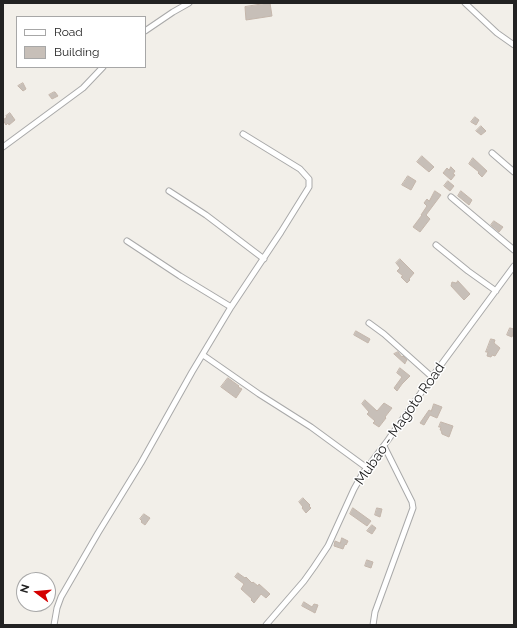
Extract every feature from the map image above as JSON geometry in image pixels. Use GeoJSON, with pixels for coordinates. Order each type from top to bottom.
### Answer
{"type":"FeatureCollection","features":[{"type":"Feature","properties":{"kind":"street"},"geometry":{"type":"LineString","coordinates":[[146,30],[189,3]]}},
{"type":"Feature","properties":{"kind":"street"},"geometry":{"type":"LineString","coordinates":[[465,3],[497,33],[514,45]]}},
{"type":"Feature","properties":{"kind":"street"},"geometry":{"type":"LineString","coordinates":[[3,146],[83,88],[102,68]]}},
{"type":"Feature","properties":{"kind":"street"},"geometry":{"type":"LineString","coordinates":[[54,625],[57,608],[61,597],[98,533],[141,463],[231,307],[264,259],[309,187],[309,179],[300,169],[243,134]]}},
{"type":"Feature","properties":{"kind":"street"},"geometry":{"type":"LineString","coordinates":[[492,153],[514,172]]}},
{"type":"Feature","properties":{"kind":"street"},"geometry":{"type":"LineString","coordinates":[[169,192],[206,215],[264,259]]}},
{"type":"Feature","properties":{"kind":"street"},"geometry":{"type":"LineString","coordinates":[[451,197],[514,250]]}},
{"type":"Feature","properties":{"kind":"street"},"geometry":{"type":"LineString","coordinates":[[127,241],[231,307]]}},
{"type":"Feature","properties":{"kind":"street"},"geometry":{"type":"LineString","coordinates":[[436,245],[496,291]]}},
{"type":"Feature","properties":{"kind":"street","name":"Mubao - Magoto Road"},"geometry":{"type":"LineString","coordinates":[[266,625],[304,581],[318,562],[328,546],[354,488],[367,468],[514,266]]}},
{"type":"Feature","properties":{"kind":"street"},"geometry":{"type":"LineString","coordinates":[[369,323],[384,334],[432,377]]}},
{"type":"Feature","properties":{"kind":"street"},"geometry":{"type":"LineString","coordinates":[[203,355],[259,394],[311,427],[367,468]]}},
{"type":"Feature","properties":{"kind":"street"},"geometry":{"type":"LineString","coordinates":[[373,625],[375,612],[413,508],[412,502],[384,446]]}},
{"type":"Feature","properties":{"kind":"building"},"geometry":{"type":"Polygon","coordinates":[[[270,3],[272,16],[246,20],[245,7],[270,3]]]}},
{"type":"Feature","properties":{"kind":"building"},"geometry":{"type":"Polygon","coordinates":[[[23,83],[26,89],[23,91],[18,86],[23,83]]]}},
{"type":"Feature","properties":{"kind":"building"},"geometry":{"type":"Polygon","coordinates":[[[54,92],[58,96],[52,99],[49,95],[54,92]]]}},
{"type":"Feature","properties":{"kind":"building"},"geometry":{"type":"Polygon","coordinates":[[[10,113],[15,120],[9,125],[8,123],[6,125],[3,120],[10,113]]]}},
{"type":"Feature","properties":{"kind":"building"},"geometry":{"type":"Polygon","coordinates":[[[475,117],[479,120],[476,125],[471,122],[475,117]]]}},
{"type":"Feature","properties":{"kind":"building"},"geometry":{"type":"Polygon","coordinates":[[[481,126],[486,131],[481,135],[476,131],[481,126]]]}},
{"type":"Feature","properties":{"kind":"building"},"geometry":{"type":"Polygon","coordinates":[[[422,156],[434,167],[429,172],[417,162],[422,156]]]}},
{"type":"Feature","properties":{"kind":"building"},"geometry":{"type":"Polygon","coordinates":[[[473,158],[487,171],[482,177],[478,173],[479,172],[469,164],[473,158]]]}},
{"type":"Feature","properties":{"kind":"building"},"geometry":{"type":"Polygon","coordinates":[[[451,167],[455,171],[453,174],[455,175],[451,180],[443,173],[447,168],[449,170],[451,167]]]}},
{"type":"Feature","properties":{"kind":"building"},"geometry":{"type":"Polygon","coordinates":[[[408,176],[416,181],[411,190],[402,185],[408,176]]]}},
{"type":"Feature","properties":{"kind":"building"},"geometry":{"type":"Polygon","coordinates":[[[448,181],[454,186],[450,191],[444,186],[448,181]]]}},
{"type":"Feature","properties":{"kind":"building"},"geometry":{"type":"Polygon","coordinates":[[[435,191],[441,195],[426,215],[430,219],[420,232],[413,227],[427,206],[424,203],[427,199],[429,201],[435,191]]]}},
{"type":"Feature","properties":{"kind":"building"},"geometry":{"type":"Polygon","coordinates":[[[461,191],[472,200],[469,205],[458,196],[461,191]]]}},
{"type":"Feature","properties":{"kind":"building"},"geometry":{"type":"Polygon","coordinates":[[[494,221],[503,227],[499,232],[491,225],[494,221]]]}},
{"type":"Feature","properties":{"kind":"building"},"geometry":{"type":"Polygon","coordinates":[[[400,259],[414,273],[407,283],[401,277],[403,276],[397,271],[400,268],[396,263],[400,259]]]}},
{"type":"Feature","properties":{"kind":"building"},"geometry":{"type":"Polygon","coordinates":[[[458,281],[470,294],[464,300],[451,286],[452,282],[456,283],[458,281]]]}},
{"type":"Feature","properties":{"kind":"building"},"geometry":{"type":"Polygon","coordinates":[[[510,328],[514,329],[512,337],[507,335],[510,328]]]}},
{"type":"Feature","properties":{"kind":"building"},"geometry":{"type":"Polygon","coordinates":[[[356,331],[370,339],[368,343],[354,335],[356,331]]]}},
{"type":"Feature","properties":{"kind":"building"},"geometry":{"type":"Polygon","coordinates":[[[491,339],[495,340],[494,343],[500,348],[495,356],[492,355],[491,357],[487,356],[488,352],[486,352],[491,339]]]}},
{"type":"Feature","properties":{"kind":"building"},"geometry":{"type":"Polygon","coordinates":[[[398,352],[407,360],[405,364],[394,354],[398,352]]]}},
{"type":"Feature","properties":{"kind":"building"},"geometry":{"type":"Polygon","coordinates":[[[400,368],[410,376],[397,391],[394,388],[402,377],[397,373],[400,368]]]}},
{"type":"Feature","properties":{"kind":"building"},"geometry":{"type":"Polygon","coordinates":[[[228,378],[242,389],[236,398],[221,387],[228,378]]]}},
{"type":"Feature","properties":{"kind":"building"},"geometry":{"type":"Polygon","coordinates":[[[365,400],[377,411],[384,403],[392,408],[379,427],[373,423],[375,421],[367,414],[369,412],[362,404],[365,400]]]}},
{"type":"Feature","properties":{"kind":"building"},"geometry":{"type":"Polygon","coordinates":[[[434,404],[442,407],[437,418],[430,415],[424,425],[420,423],[429,410],[431,411],[434,404]]]}},
{"type":"Feature","properties":{"kind":"building"},"geometry":{"type":"Polygon","coordinates":[[[441,422],[453,426],[449,437],[442,434],[440,430],[441,427],[439,427],[441,422]]]}},
{"type":"Feature","properties":{"kind":"building"},"geometry":{"type":"Polygon","coordinates":[[[303,498],[311,508],[306,513],[299,502],[303,498]]]}},
{"type":"Feature","properties":{"kind":"building"},"geometry":{"type":"Polygon","coordinates":[[[353,508],[371,521],[367,526],[350,514],[353,508]]]}},
{"type":"Feature","properties":{"kind":"building"},"geometry":{"type":"Polygon","coordinates":[[[377,508],[382,509],[380,517],[375,515],[377,508]]]}},
{"type":"Feature","properties":{"kind":"building"},"geometry":{"type":"Polygon","coordinates":[[[144,514],[150,518],[145,525],[140,519],[144,514]]]}},
{"type":"Feature","properties":{"kind":"building"},"geometry":{"type":"Polygon","coordinates":[[[372,525],[376,528],[372,534],[367,531],[372,525]]]}},
{"type":"Feature","properties":{"kind":"building"},"geometry":{"type":"Polygon","coordinates":[[[342,538],[348,541],[343,549],[334,546],[335,541],[340,543],[342,538]]]}},
{"type":"Feature","properties":{"kind":"building"},"geometry":{"type":"Polygon","coordinates":[[[367,560],[373,562],[371,568],[365,566],[367,560]]]}},
{"type":"Feature","properties":{"kind":"building"},"geometry":{"type":"Polygon","coordinates":[[[238,573],[245,578],[246,577],[252,583],[253,582],[258,586],[259,584],[270,594],[266,598],[261,594],[254,603],[251,600],[252,599],[241,589],[244,584],[235,577],[238,573]]]}},
{"type":"Feature","properties":{"kind":"building"},"geometry":{"type":"Polygon","coordinates":[[[304,602],[312,607],[314,604],[318,605],[315,613],[302,606],[304,602]]]}}]}
